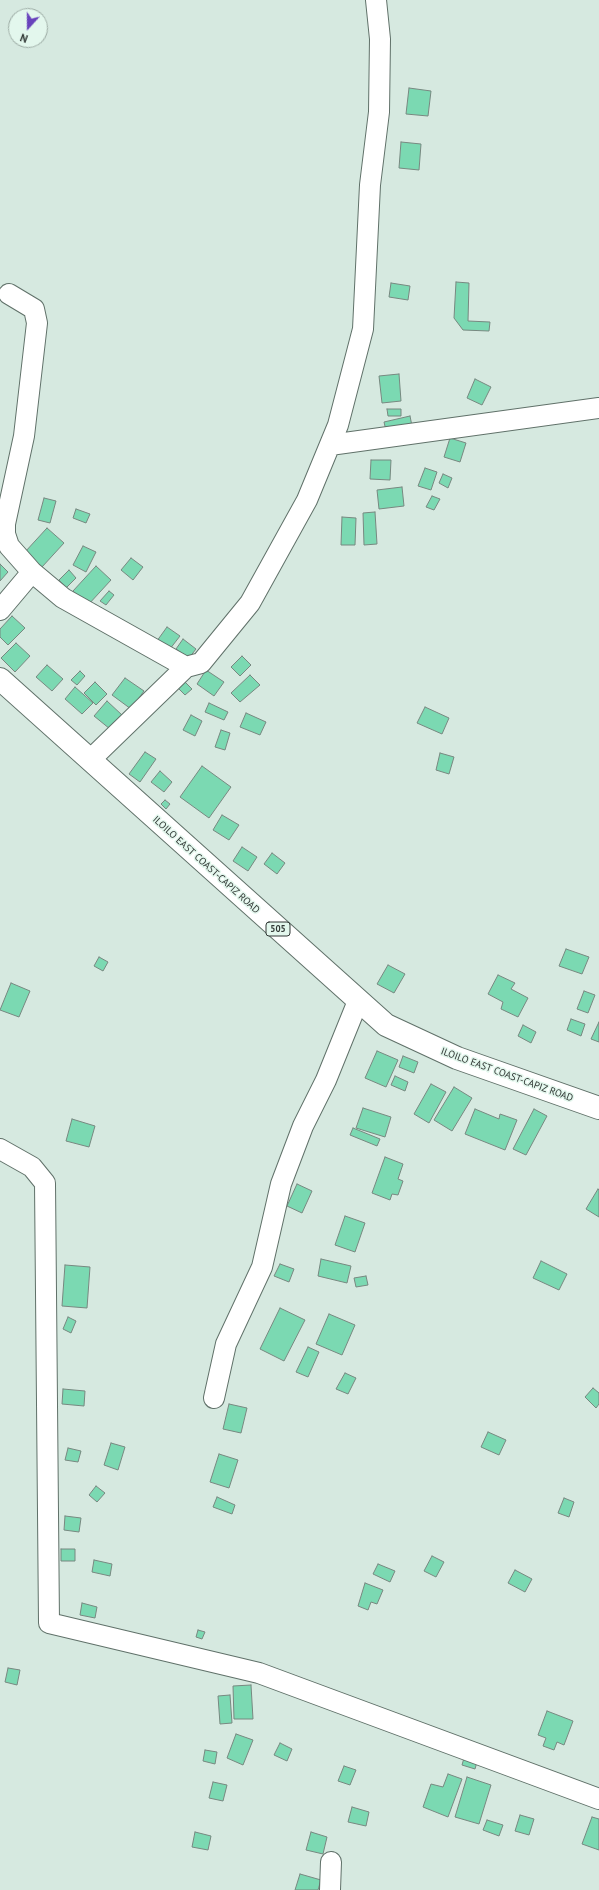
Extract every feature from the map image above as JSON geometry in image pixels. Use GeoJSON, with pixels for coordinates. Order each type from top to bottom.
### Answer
{"type":"FeatureCollection","features":[{"type":"Feature","properties":{"kind":"main road","name":"ILOILO EAST COAST-CAPIZ ROAD"},"geometry":{"type":"LineString","coordinates":[[0,679],[386,1025],[457,1058],[599,1108]]}},
{"type":"Feature","properties":{"kind":"street"},"geometry":{"type":"LineString","coordinates":[[90,760],[186,667],[202,663],[250,603],[307,500],[338,425],[363,329],[370,185],[379,112],[380,39],[376,0]]}},
{"type":"Feature","properties":{"kind":"street"},"geometry":{"type":"LineString","coordinates":[[9,294],[34,309],[37,324],[24,436],[5,524],[5,534],[9,546],[32,572],[63,598],[186,667]]}},
{"type":"Feature","properties":{"kind":"street"},"geometry":{"type":"LineString","coordinates":[[330,445],[599,408]]}},
{"type":"Feature","properties":{"kind":"street"},"geometry":{"type":"LineString","coordinates":[[0,610],[32,572]]}},
{"type":"Feature","properties":{"kind":"street"},"geometry":{"type":"LineString","coordinates":[[214,1398],[226,1344],[262,1267],[281,1184],[303,1126],[326,1080],[358,1001]]}},
{"type":"Feature","properties":{"kind":"street"},"geometry":{"type":"LineString","coordinates":[[0,1149],[32,1167],[45,1183],[49,1623],[259,1673],[599,1799]]}},
{"type":"Feature","properties":{"kind":"street"},"geometry":{"type":"LineString","coordinates":[[330,1890],[331,1862]]}},
{"type":"Feature","properties":{"kind":"building"},"geometry":{"type":"Polygon","coordinates":[[[409,88],[431,91],[428,116],[406,114],[409,88]]]}},
{"type":"Feature","properties":{"kind":"building"},"geometry":{"type":"Polygon","coordinates":[[[401,142],[421,144],[419,170],[399,168],[401,142]]]}},
{"type":"Feature","properties":{"kind":"building"},"geometry":{"type":"Polygon","coordinates":[[[456,282],[469,283],[468,321],[490,322],[489,331],[463,330],[454,318],[456,282]]]}},
{"type":"Feature","properties":{"kind":"building"},"geometry":{"type":"Polygon","coordinates":[[[391,283],[410,286],[408,300],[389,297],[391,283]]]}},
{"type":"Feature","properties":{"kind":"building"},"geometry":{"type":"Polygon","coordinates":[[[399,374],[401,401],[382,403],[379,376],[399,374]]]}},
{"type":"Feature","properties":{"kind":"building"},"geometry":{"type":"Polygon","coordinates":[[[475,379],[491,387],[482,405],[467,398],[475,379]]]}},
{"type":"Feature","properties":{"kind":"building"},"geometry":{"type":"Polygon","coordinates":[[[387,409],[401,409],[401,416],[388,416],[387,409]]]}},
{"type":"Feature","properties":{"kind":"building"},"geometry":{"type":"Polygon","coordinates":[[[410,416],[413,431],[387,435],[384,422],[410,416]]]}},
{"type":"Feature","properties":{"kind":"building"},"geometry":{"type":"Polygon","coordinates":[[[450,438],[466,443],[460,462],[444,457],[450,438]]]}},
{"type":"Feature","properties":{"kind":"building"},"geometry":{"type":"Polygon","coordinates":[[[371,460],[391,460],[390,480],[370,479],[371,460]]]}},
{"type":"Feature","properties":{"kind":"building"},"geometry":{"type":"Polygon","coordinates":[[[425,468],[437,472],[431,490],[418,486],[425,468]]]}},
{"type":"Feature","properties":{"kind":"building"},"geometry":{"type":"Polygon","coordinates":[[[443,474],[452,478],[448,488],[439,483],[443,474]]]}},
{"type":"Feature","properties":{"kind":"building"},"geometry":{"type":"Polygon","coordinates":[[[402,487],[404,506],[379,509],[377,490],[402,487]]]}},
{"type":"Feature","properties":{"kind":"building"},"geometry":{"type":"Polygon","coordinates":[[[432,496],[440,499],[434,510],[426,507],[432,496]]]}},
{"type":"Feature","properties":{"kind":"building"},"geometry":{"type":"Polygon","coordinates":[[[44,498],[56,501],[50,523],[38,520],[44,498]]]}},
{"type":"Feature","properties":{"kind":"building"},"geometry":{"type":"Polygon","coordinates":[[[76,509],[90,514],[86,523],[73,518],[76,509]]]}},
{"type":"Feature","properties":{"kind":"building"},"geometry":{"type":"Polygon","coordinates":[[[375,512],[377,544],[364,545],[363,513],[375,512]]]}},
{"type":"Feature","properties":{"kind":"building"},"geometry":{"type":"Polygon","coordinates":[[[342,517],[356,518],[355,545],[341,545],[342,517]]]}},
{"type":"Feature","properties":{"kind":"building"},"geometry":{"type":"Polygon","coordinates":[[[47,528],[64,543],[42,567],[25,552],[47,528]]]}},
{"type":"Feature","properties":{"kind":"building"},"geometry":{"type":"Polygon","coordinates":[[[83,546],[96,552],[86,572],[73,565],[83,546]]]}},
{"type":"Feature","properties":{"kind":"building"},"geometry":{"type":"Polygon","coordinates":[[[131,558],[143,567],[133,580],[121,570],[131,558]]]}},
{"type":"Feature","properties":{"kind":"building"},"geometry":{"type":"Polygon","coordinates":[[[0,564],[8,572],[0,581],[0,564]]]}},
{"type":"Feature","properties":{"kind":"building"},"geometry":{"type":"Polygon","coordinates":[[[96,566],[111,580],[88,605],[73,591],[96,566]]]}},
{"type":"Feature","properties":{"kind":"building"},"geometry":{"type":"Polygon","coordinates":[[[69,570],[76,578],[66,588],[59,580],[69,570]]]}},
{"type":"Feature","properties":{"kind":"building"},"geometry":{"type":"Polygon","coordinates":[[[109,591],[114,595],[106,605],[100,601],[109,591]]]}},
{"type":"Feature","properties":{"kind":"building"},"geometry":{"type":"Polygon","coordinates":[[[12,616],[25,628],[8,645],[0,637],[0,629],[12,616]]]}},
{"type":"Feature","properties":{"kind":"building"},"geometry":{"type":"Polygon","coordinates":[[[167,627],[180,636],[166,654],[154,645],[167,627]]]}},
{"type":"Feature","properties":{"kind":"building"},"geometry":{"type":"Polygon","coordinates":[[[183,639],[196,649],[189,658],[176,649],[183,639]]]}},
{"type":"Feature","properties":{"kind":"building"},"geometry":{"type":"Polygon","coordinates":[[[16,643],[30,656],[15,672],[1,658],[16,643]]]}},
{"type":"Feature","properties":{"kind":"building"},"geometry":{"type":"Polygon","coordinates":[[[242,656],[251,665],[240,676],[231,667],[242,656]]]}},
{"type":"Feature","properties":{"kind":"building"},"geometry":{"type":"Polygon","coordinates":[[[47,665],[63,679],[52,691],[36,677],[47,665]]]}},
{"type":"Feature","properties":{"kind":"building"},"geometry":{"type":"Polygon","coordinates":[[[206,670],[224,682],[214,696],[197,684],[206,670]]]}},
{"type":"Feature","properties":{"kind":"building"},"geometry":{"type":"Polygon","coordinates":[[[80,671],[85,676],[77,685],[71,680],[80,671]]]}},
{"type":"Feature","properties":{"kind":"building"},"geometry":{"type":"Polygon","coordinates":[[[250,675],[260,685],[240,702],[231,693],[250,675]]]}},
{"type":"Feature","properties":{"kind":"building"},"geometry":{"type":"Polygon","coordinates":[[[125,678],[144,691],[131,709],[112,695],[125,678]]]}},
{"type":"Feature","properties":{"kind":"building"},"geometry":{"type":"Polygon","coordinates":[[[95,682],[107,694],[96,705],[84,693],[95,682]]]}},
{"type":"Feature","properties":{"kind":"building"},"geometry":{"type":"Polygon","coordinates":[[[185,682],[192,689],[185,695],[178,688],[185,682]]]}},
{"type":"Feature","properties":{"kind":"building"},"geometry":{"type":"Polygon","coordinates":[[[75,687],[93,703],[82,714],[65,699],[75,687]]]}},
{"type":"Feature","properties":{"kind":"building"},"geometry":{"type":"Polygon","coordinates":[[[107,701],[122,715],[110,729],[94,716],[107,701]]]}},
{"type":"Feature","properties":{"kind":"building"},"geometry":{"type":"Polygon","coordinates":[[[209,703],[228,712],[224,720],[205,712],[209,703]]]}},
{"type":"Feature","properties":{"kind":"building"},"geometry":{"type":"Polygon","coordinates":[[[425,707],[449,718],[442,734],[417,723],[425,707]]]}},
{"type":"Feature","properties":{"kind":"building"},"geometry":{"type":"Polygon","coordinates":[[[246,713],[266,722],[260,735],[240,727],[246,713]]]}},
{"type":"Feature","properties":{"kind":"building"},"geometry":{"type":"Polygon","coordinates":[[[191,715],[202,721],[195,736],[183,730],[191,715]]]}},
{"type":"Feature","properties":{"kind":"building"},"geometry":{"type":"Polygon","coordinates":[[[221,730],[230,733],[225,750],[215,747],[221,730]]]}},
{"type":"Feature","properties":{"kind":"building"},"geometry":{"type":"Polygon","coordinates":[[[145,752],[156,759],[140,782],[129,774],[145,752]]]}},
{"type":"Feature","properties":{"kind":"building"},"geometry":{"type":"Polygon","coordinates":[[[440,753],[454,757],[449,774],[436,770],[440,753]]]}},
{"type":"Feature","properties":{"kind":"building"},"geometry":{"type":"Polygon","coordinates":[[[202,766],[231,787],[209,818],[180,797],[202,766]]]}},
{"type":"Feature","properties":{"kind":"building"},"geometry":{"type":"Polygon","coordinates":[[[160,771],[172,782],[164,792],[151,782],[160,771]]]}},
{"type":"Feature","properties":{"kind":"building"},"geometry":{"type":"Polygon","coordinates":[[[165,800],[170,804],[166,809],[161,804],[165,800]]]}},
{"type":"Feature","properties":{"kind":"building"},"geometry":{"type":"Polygon","coordinates":[[[222,815],[239,825],[229,840],[213,830],[222,815]]]}},
{"type":"Feature","properties":{"kind":"building"},"geometry":{"type":"Polygon","coordinates":[[[242,847],[257,857],[248,871],[233,861],[242,847]]]}},
{"type":"Feature","properties":{"kind":"building"},"geometry":{"type":"Polygon","coordinates":[[[272,853],[285,863],[277,874],[264,864],[272,853]]]}},
{"type":"Feature","properties":{"kind":"building"},"geometry":{"type":"Polygon","coordinates":[[[566,949],[589,957],[582,974],[559,966],[566,949]]]}},
{"type":"Feature","properties":{"kind":"building"},"geometry":{"type":"Polygon","coordinates":[[[99,957],[108,962],[103,971],[94,966],[99,957]]]}},
{"type":"Feature","properties":{"kind":"building"},"geometry":{"type":"Polygon","coordinates":[[[388,965],[405,974],[394,993],[377,984],[388,965]]]}},
{"type":"Feature","properties":{"kind":"building"},"geometry":{"type":"Polygon","coordinates":[[[498,975],[515,983],[511,989],[528,998],[518,1017],[501,1009],[503,1002],[488,994],[498,975]]]}},
{"type":"Feature","properties":{"kind":"building"},"geometry":{"type":"Polygon","coordinates":[[[11,983],[30,991],[19,1017],[0,1010],[11,983]]]}},
{"type":"Feature","properties":{"kind":"building"},"geometry":{"type":"Polygon","coordinates":[[[584,991],[595,995],[588,1013],[577,1009],[584,991]]]}},
{"type":"Feature","properties":{"kind":"building"},"geometry":{"type":"Polygon","coordinates":[[[571,1019],[585,1024],[581,1036],[567,1030],[571,1019]]]}},
{"type":"Feature","properties":{"kind":"building"},"geometry":{"type":"Polygon","coordinates":[[[599,1022],[599,1042],[591,1039],[599,1022]]]}},
{"type":"Feature","properties":{"kind":"building"},"geometry":{"type":"Polygon","coordinates":[[[523,1025],[536,1032],[531,1043],[518,1036],[523,1025]]]}},
{"type":"Feature","properties":{"kind":"building"},"geometry":{"type":"Polygon","coordinates":[[[377,1051],[398,1060],[386,1087],[365,1078],[377,1051]]]}},
{"type":"Feature","properties":{"kind":"building"},"geometry":{"type":"Polygon","coordinates":[[[403,1056],[418,1062],[414,1073],[399,1067],[403,1056]]]}},
{"type":"Feature","properties":{"kind":"building"},"geometry":{"type":"Polygon","coordinates":[[[395,1076],[408,1082],[405,1091],[391,1085],[395,1076]]]}},
{"type":"Feature","properties":{"kind":"building"},"geometry":{"type":"Polygon","coordinates":[[[431,1084],[446,1092],[429,1123],[414,1114],[431,1084]]]}},
{"type":"Feature","properties":{"kind":"building"},"geometry":{"type":"Polygon","coordinates":[[[454,1087],[472,1098],[452,1131],[434,1120],[454,1087]]]}},
{"type":"Feature","properties":{"kind":"building"},"geometry":{"type":"Polygon","coordinates":[[[363,1108],[391,1117],[385,1137],[356,1128],[363,1108]]]}},
{"type":"Feature","properties":{"kind":"building"},"geometry":{"type":"Polygon","coordinates":[[[475,1109],[499,1119],[500,1114],[517,1120],[505,1150],[465,1134],[475,1109]]]}},
{"type":"Feature","properties":{"kind":"building"},"geometry":{"type":"Polygon","coordinates":[[[534,1109],[547,1116],[526,1155],[513,1149],[534,1109]]]}},
{"type":"Feature","properties":{"kind":"building"},"geometry":{"type":"Polygon","coordinates":[[[72,1119],[95,1126],[89,1147],[66,1141],[72,1119]]]}},
{"type":"Feature","properties":{"kind":"building"},"geometry":{"type":"Polygon","coordinates":[[[353,1128],[380,1139],[377,1146],[350,1135],[353,1128]]]}},
{"type":"Feature","properties":{"kind":"building"},"geometry":{"type":"Polygon","coordinates":[[[385,1157],[403,1164],[398,1179],[403,1181],[398,1195],[392,1194],[390,1200],[372,1193],[385,1157]]]}},
{"type":"Feature","properties":{"kind":"building"},"geometry":{"type":"Polygon","coordinates":[[[297,1184],[312,1191],[302,1213],[287,1206],[297,1184]]]}},
{"type":"Feature","properties":{"kind":"building"},"geometry":{"type":"Polygon","coordinates":[[[598,1189],[599,1190],[599,1217],[586,1209],[598,1189]]]}},
{"type":"Feature","properties":{"kind":"building"},"geometry":{"type":"Polygon","coordinates":[[[345,1216],[365,1223],[355,1252],[335,1245],[345,1216]]]}},
{"type":"Feature","properties":{"kind":"building"},"geometry":{"type":"Polygon","coordinates":[[[321,1259],[351,1266],[347,1283],[318,1276],[321,1259]]]}},
{"type":"Feature","properties":{"kind":"building"},"geometry":{"type":"Polygon","coordinates":[[[541,1261],[567,1274],[559,1290],[533,1278],[541,1261]]]}},
{"type":"Feature","properties":{"kind":"building"},"geometry":{"type":"Polygon","coordinates":[[[280,1264],[294,1269],[289,1282],[274,1276],[280,1264]]]}},
{"type":"Feature","properties":{"kind":"building"},"geometry":{"type":"Polygon","coordinates":[[[65,1265],[90,1267],[87,1308],[62,1306],[65,1265]]]}},
{"type":"Feature","properties":{"kind":"building"},"geometry":{"type":"Polygon","coordinates":[[[366,1276],[368,1285],[356,1287],[354,1278],[366,1276]]]}},
{"type":"Feature","properties":{"kind":"building"},"geometry":{"type":"Polygon","coordinates":[[[280,1308],[305,1320],[284,1361],[260,1349],[280,1308]]]}},
{"type":"Feature","properties":{"kind":"building"},"geometry":{"type":"Polygon","coordinates":[[[329,1314],[355,1325],[342,1355],[316,1344],[329,1314]]]}},
{"type":"Feature","properties":{"kind":"building"},"geometry":{"type":"Polygon","coordinates":[[[68,1317],[76,1321],[71,1333],[63,1329],[68,1317]]]}},
{"type":"Feature","properties":{"kind":"building"},"geometry":{"type":"Polygon","coordinates":[[[308,1347],[319,1352],[308,1377],[296,1372],[308,1347]]]}},
{"type":"Feature","properties":{"kind":"building"},"geometry":{"type":"Polygon","coordinates":[[[345,1373],[356,1378],[348,1394],[336,1389],[345,1373]]]}},
{"type":"Feature","properties":{"kind":"building"},"geometry":{"type":"Polygon","coordinates":[[[593,1388],[599,1393],[599,1404],[596,1408],[585,1397],[593,1388]]]}},
{"type":"Feature","properties":{"kind":"building"},"geometry":{"type":"Polygon","coordinates":[[[63,1389],[85,1391],[84,1406],[62,1404],[63,1389]]]}},
{"type":"Feature","properties":{"kind":"building"},"geometry":{"type":"Polygon","coordinates":[[[229,1404],[247,1408],[241,1433],[223,1429],[229,1404]]]}},
{"type":"Feature","properties":{"kind":"building"},"geometry":{"type":"Polygon","coordinates":[[[488,1432],[506,1440],[499,1455],[481,1447],[488,1432]]]}},
{"type":"Feature","properties":{"kind":"building"},"geometry":{"type":"Polygon","coordinates":[[[111,1443],[125,1447],[118,1470],[104,1465],[111,1443]]]}},
{"type":"Feature","properties":{"kind":"building"},"geometry":{"type":"Polygon","coordinates":[[[68,1448],[81,1451],[78,1462],[65,1460],[68,1448]]]}},
{"type":"Feature","properties":{"kind":"building"},"geometry":{"type":"Polygon","coordinates":[[[219,1454],[238,1460],[229,1488],[210,1482],[219,1454]]]}},
{"type":"Feature","properties":{"kind":"building"},"geometry":{"type":"Polygon","coordinates":[[[96,1486],[105,1493],[97,1502],[89,1495],[96,1486]]]}},
{"type":"Feature","properties":{"kind":"building"},"geometry":{"type":"Polygon","coordinates":[[[217,1497],[235,1505],[232,1514],[213,1507],[217,1497]]]}},
{"type":"Feature","properties":{"kind":"building"},"geometry":{"type":"Polygon","coordinates":[[[564,1498],[574,1502],[569,1517],[558,1513],[564,1498]]]}},
{"type":"Feature","properties":{"kind":"building"},"geometry":{"type":"Polygon","coordinates":[[[65,1516],[81,1518],[79,1532],[64,1530],[65,1516]]]}},
{"type":"Feature","properties":{"kind":"building"},"geometry":{"type":"Polygon","coordinates":[[[61,1549],[75,1549],[75,1561],[61,1561],[61,1549]]]}},
{"type":"Feature","properties":{"kind":"building"},"geometry":{"type":"Polygon","coordinates":[[[432,1556],[444,1562],[436,1577],[424,1571],[432,1556]]]}},
{"type":"Feature","properties":{"kind":"building"},"geometry":{"type":"Polygon","coordinates":[[[94,1560],[112,1564],[110,1576],[92,1572],[94,1560]]]}},
{"type":"Feature","properties":{"kind":"building"},"geometry":{"type":"Polygon","coordinates":[[[378,1564],[395,1571],[390,1582],[373,1574],[378,1564]]]}},
{"type":"Feature","properties":{"kind":"building"},"geometry":{"type":"Polygon","coordinates":[[[515,1570],[532,1579],[525,1592],[508,1583],[515,1570]]]}},
{"type":"Feature","properties":{"kind":"building"},"geometry":{"type":"Polygon","coordinates":[[[365,1583],[383,1590],[377,1604],[371,1602],[368,1610],[358,1606],[365,1583]]]}},
{"type":"Feature","properties":{"kind":"building"},"geometry":{"type":"Polygon","coordinates":[[[82,1603],[97,1607],[95,1618],[80,1615],[82,1603]]]}},
{"type":"Feature","properties":{"kind":"building"},"geometry":{"type":"Polygon","coordinates":[[[198,1630],[205,1632],[202,1639],[196,1637],[198,1630]]]}},
{"type":"Feature","properties":{"kind":"building"},"geometry":{"type":"Polygon","coordinates":[[[8,1668],[20,1670],[17,1685],[5,1682],[8,1668]]]}},
{"type":"Feature","properties":{"kind":"building"},"geometry":{"type":"Polygon","coordinates":[[[251,1685],[253,1719],[234,1719],[233,1686],[251,1685]]]}},
{"type":"Feature","properties":{"kind":"building"},"geometry":{"type":"Polygon","coordinates":[[[230,1695],[232,1723],[220,1724],[218,1696],[230,1695]]]}},
{"type":"Feature","properties":{"kind":"building"},"geometry":{"type":"Polygon","coordinates":[[[547,1711],[573,1721],[564,1745],[557,1742],[554,1750],[543,1746],[546,1738],[538,1735],[547,1711]]]}},
{"type":"Feature","properties":{"kind":"building"},"geometry":{"type":"Polygon","coordinates":[[[236,1734],[253,1740],[243,1765],[227,1758],[236,1734]]]}},
{"type":"Feature","properties":{"kind":"building"},"geometry":{"type":"Polygon","coordinates":[[[280,1743],[292,1749],[287,1761],[274,1755],[280,1743]]]}},
{"type":"Feature","properties":{"kind":"building"},"geometry":{"type":"Polygon","coordinates":[[[205,1750],[217,1752],[215,1764],[203,1761],[205,1750]]]}},
{"type":"Feature","properties":{"kind":"building"},"geometry":{"type":"Polygon","coordinates":[[[464,1758],[477,1762],[475,1769],[462,1765],[464,1758]]]}},
{"type":"Feature","properties":{"kind":"building"},"geometry":{"type":"Polygon","coordinates":[[[344,1766],[356,1770],[350,1785],[338,1781],[344,1766]]]}},
{"type":"Feature","properties":{"kind":"building"},"geometry":{"type":"Polygon","coordinates":[[[448,1774],[462,1779],[448,1817],[423,1807],[431,1784],[443,1787],[448,1774]]]}},
{"type":"Feature","properties":{"kind":"building"},"geometry":{"type":"Polygon","coordinates":[[[467,1777],[491,1785],[479,1824],[455,1817],[467,1777]]]}},
{"type":"Feature","properties":{"kind":"building"},"geometry":{"type":"Polygon","coordinates":[[[213,1782],[227,1785],[223,1801],[209,1798],[213,1782]]]}},
{"type":"Feature","properties":{"kind":"building"},"geometry":{"type":"Polygon","coordinates":[[[352,1807],[369,1812],[366,1826],[348,1822],[352,1807]]]}},
{"type":"Feature","properties":{"kind":"building"},"geometry":{"type":"Polygon","coordinates":[[[520,1815],[534,1819],[529,1835],[515,1831],[520,1815]]]}},
{"type":"Feature","properties":{"kind":"building"},"geometry":{"type":"Polygon","coordinates":[[[592,1817],[599,1819],[599,1850],[582,1844],[592,1817]]]}},
{"type":"Feature","properties":{"kind":"building"},"geometry":{"type":"Polygon","coordinates":[[[487,1820],[503,1825],[499,1836],[483,1830],[487,1820]]]}},
{"type":"Feature","properties":{"kind":"building"},"geometry":{"type":"Polygon","coordinates":[[[195,1832],[211,1836],[208,1850],[192,1847],[195,1832]]]}},
{"type":"Feature","properties":{"kind":"building"},"geometry":{"type":"Polygon","coordinates":[[[311,1832],[327,1837],[323,1854],[306,1850],[311,1832]]]}},
{"type":"Feature","properties":{"kind":"building"},"geometry":{"type":"Polygon","coordinates":[[[300,1874],[321,1880],[318,1890],[295,1890],[300,1874]]]}}]}
